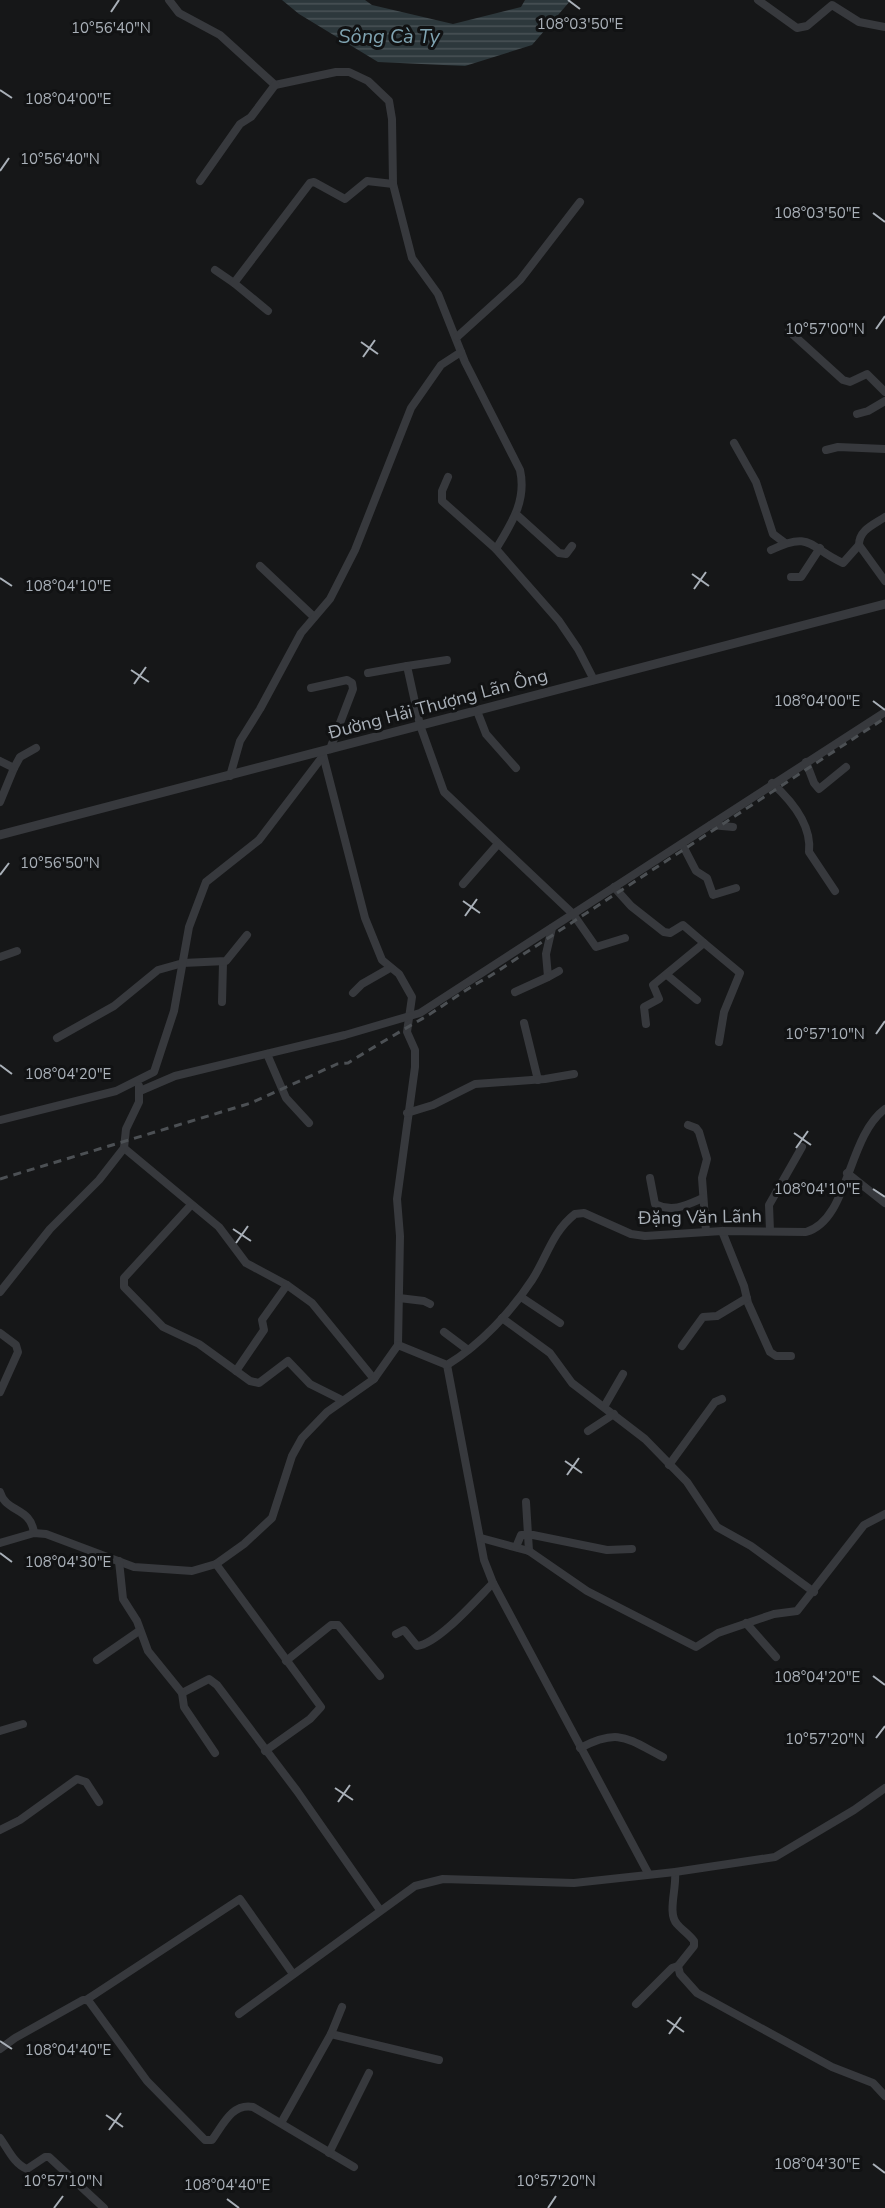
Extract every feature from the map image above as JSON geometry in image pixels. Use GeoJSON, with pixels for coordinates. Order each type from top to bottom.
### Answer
{"type":"FeatureCollection","features":[{"type":"Feature","properties":{"kind":"street"},"geometry":{"type":"LineString","coordinates":[[170,0],[179,13],[220,35],[275,86]]}},
{"type":"Feature","properties":{"kind":"street"},"geometry":{"type":"LineString","coordinates":[[758,0],[797,28],[807,26],[832,5],[859,22],[885,27]]}},
{"type":"Feature","properties":{"kind":"street"},"geometry":{"type":"LineString","coordinates":[[200,181],[240,124],[251,117],[275,86],[342,71],[357,74],[368,81],[390,106],[393,184],[412,258],[438,294],[457,337],[461,352],[520,470],[522,487],[517,515],[495,549]]}},
{"type":"Feature","properties":{"kind":"street"},"geometry":{"type":"LineString","coordinates":[[234,283],[310,183],[314,182],[345,199],[367,181],[393,184]]}},
{"type":"Feature","properties":{"kind":"street"},"geometry":{"type":"LineString","coordinates":[[457,337],[520,280],[580,202]]}},
{"type":"Feature","properties":{"kind":"street"},"geometry":{"type":"LineString","coordinates":[[215,270],[268,311]]}},
{"type":"Feature","properties":{"kind":"street"},"geometry":{"type":"LineString","coordinates":[[789,331],[843,380],[850,382],[867,374],[885,392]]}},
{"type":"Feature","properties":{"kind":"street"},"geometry":{"type":"LineString","coordinates":[[230,776],[240,741],[260,709],[297,638],[330,599],[355,550],[411,408],[441,365],[461,352]]}},
{"type":"Feature","properties":{"kind":"street"},"geometry":{"type":"LineString","coordinates":[[856,414],[868,411],[885,401]]}},
{"type":"Feature","properties":{"kind":"street"},"geometry":{"type":"LineString","coordinates":[[734,443],[756,482],[773,534],[786,543]]}},
{"type":"Feature","properties":{"kind":"street"},"geometry":{"type":"LineString","coordinates":[[826,450],[838,447],[885,449]]}},
{"type":"Feature","properties":{"kind":"street"},"geometry":{"type":"LineString","coordinates":[[448,477],[442,491],[442,501],[495,549],[559,621],[578,649],[594,680]]}},
{"type":"Feature","properties":{"kind":"street"},"geometry":{"type":"LineString","coordinates":[[517,515],[559,553],[566,554],[572,546]]}},
{"type":"Feature","properties":{"kind":"street"},"geometry":{"type":"LineString","coordinates":[[771,550],[795,540],[820,548],[843,563],[859,545],[862,532],[885,517]]}},
{"type":"Feature","properties":{"kind":"street"},"geometry":{"type":"LineString","coordinates":[[859,545],[885,581]]}},
{"type":"Feature","properties":{"kind":"street"},"geometry":{"type":"LineString","coordinates":[[791,577],[801,577],[820,548]]}},
{"type":"Feature","properties":{"kind":"street"},"geometry":{"type":"LineString","coordinates":[[260,566],[314,617]]}},
{"type":"Feature","properties":{"kind":"street","name":"Đường Hải Thượng Lãn Ông"},"geometry":{"type":"LineString","coordinates":[[0,835],[885,604]]}},
{"type":"Feature","properties":{"kind":"street"},"geometry":{"type":"LineString","coordinates":[[368,673],[447,660]]}},
{"type":"Feature","properties":{"kind":"street"},"geometry":{"type":"LineString","coordinates":[[407,666],[420,725],[444,792],[573,914],[596,947],[625,938]]}},
{"type":"Feature","properties":{"kind":"street"},"geometry":{"type":"LineString","coordinates":[[0,1120],[111,1093],[152,1074],[157,1068],[174,1011],[191,919],[206,882],[259,840],[325,752],[353,689],[352,683],[347,680],[311,688]]}},
{"type":"Feature","properties":{"kind":"street"},"geometry":{"type":"LineString","coordinates":[[477,711],[486,734],[516,768]]}},
{"type":"Feature","properties":{"kind":"street"},"geometry":{"type":"LineString","coordinates":[[885,712],[885,723]]}},
{"type":"Feature","properties":{"kind":"street"},"geometry":{"type":"LineString","coordinates":[[140,1091],[175,1077],[345,1035],[420,1013],[682,844],[772,783],[885,712]]}},
{"type":"Feature","properties":{"kind":"street"},"geometry":{"type":"LineString","coordinates":[[0,802],[20,758],[36,748]]}},
{"type":"Feature","properties":{"kind":"street"},"geometry":{"type":"LineString","coordinates":[[0,1543],[34,1533],[46,1534],[134,1567],[192,1571],[216,1564],[266,1527],[272,1518],[292,1456],[302,1438],[342,1400],[374,1379],[398,1344],[400,1236],[397,1198],[416,1060],[407,1032],[412,1014],[412,997],[399,974],[382,960],[365,918],[325,752]]}},
{"type":"Feature","properties":{"kind":"street"},"geometry":{"type":"LineString","coordinates":[[0,761],[14,768]]}},
{"type":"Feature","properties":{"kind":"street"},"geometry":{"type":"LineString","coordinates":[[806,762],[814,783],[819,789],[846,767]]}},
{"type":"Feature","properties":{"kind":"street"},"geometry":{"type":"LineString","coordinates":[[772,783],[798,812],[811,841],[809,852],[835,891]]}},
{"type":"Feature","properties":{"kind":"street"},"geometry":{"type":"LineString","coordinates":[[711,825],[733,827]]}},
{"type":"Feature","properties":{"kind":"street"},"geometry":{"type":"LineString","coordinates":[[463,884],[498,844]]}},
{"type":"Feature","properties":{"kind":"street"},"geometry":{"type":"LineString","coordinates":[[682,844],[696,871],[707,878],[713,895],[736,888]]}},
{"type":"Feature","properties":{"kind":"street"},"geometry":{"type":"LineString","coordinates":[[614,887],[631,906],[664,932],[670,933],[683,925],[740,973],[724,1012],[719,1042]]}},
{"type":"Feature","properties":{"kind":"street"},"geometry":{"type":"LineString","coordinates":[[548,977],[546,954],[552,928]]}},
{"type":"Feature","properties":{"kind":"street"},"geometry":{"type":"LineString","coordinates":[[222,1002],[223,963],[247,935]]}},
{"type":"Feature","properties":{"kind":"street"},"geometry":{"type":"LineString","coordinates":[[646,1024],[644,1007],[659,999],[653,985],[704,944]]}},
{"type":"Feature","properties":{"kind":"street"},"geometry":{"type":"LineString","coordinates":[[0,957],[17,951]]}},
{"type":"Feature","properties":{"kind":"street"},"geometry":{"type":"LineString","coordinates":[[57,1038],[114,1006],[153,973],[183,963],[223,963]]}},
{"type":"Feature","properties":{"kind":"street"},"geometry":{"type":"LineString","coordinates":[[353,993],[362,984],[390,968]]}},
{"type":"Feature","properties":{"kind":"street"},"geometry":{"type":"LineString","coordinates":[[514,992],[559,971]]}},
{"type":"Feature","properties":{"kind":"street"},"geometry":{"type":"LineString","coordinates":[[667,975],[697,1000]]}},
{"type":"Feature","properties":{"kind":"street"},"geometry":{"type":"LineString","coordinates":[[524,1023],[538,1080]]}},
{"type":"Feature","properties":{"kind":"street"},"geometry":{"type":"LineString","coordinates":[[267,1054],[286,1098],[309,1123]]}},
{"type":"Feature","properties":{"kind":"street"},"geometry":{"type":"LineString","coordinates":[[407,1113],[432,1105],[475,1084],[538,1080],[574,1074]]}},
{"type":"Feature","properties":{"kind":"street"},"geometry":{"type":"LineString","coordinates":[[0,1292],[50,1229],[99,1180],[124,1148],[126,1129],[137,1107],[140,1091],[137,1082]]}},
{"type":"Feature","properties":{"kind":"street","name":"Đặng Văn Lãnh"},"geometry":{"type":"LineString","coordinates":[[447,1365],[468,1350],[502,1318],[520,1297],[558,1231],[574,1214],[584,1213],[631,1234],[645,1236],[722,1231],[806,1232],[820,1225],[833,1210],[868,1128],[884,1111]]}},
{"type":"Feature","properties":{"kind":"street"},"geometry":{"type":"LineString","coordinates":[[688,1125],[699,1132],[707,1159],[702,1178],[706,1232]]}},
{"type":"Feature","properties":{"kind":"street"},"geometry":{"type":"LineString","coordinates":[[770,1231],[769,1205],[802,1147]]}},
{"type":"Feature","properties":{"kind":"street"},"geometry":{"type":"LineString","coordinates":[[124,1148],[219,1227],[246,1263],[287,1285],[312,1303],[374,1379]]}},
{"type":"Feature","properties":{"kind":"street"},"geometry":{"type":"LineString","coordinates":[[847,1173],[885,1203]]}},
{"type":"Feature","properties":{"kind":"street"},"geometry":{"type":"LineString","coordinates":[[650,1178],[655,1204],[662,1208],[682,1208],[704,1198]]}},
{"type":"Feature","properties":{"kind":"street"},"geometry":{"type":"LineString","coordinates":[[191,1205],[124,1278],[123,1284],[163,1327],[199,1344],[250,1382],[259,1383],[288,1361],[310,1384],[342,1400]]}},
{"type":"Feature","properties":{"kind":"street"},"geometry":{"type":"LineString","coordinates":[[722,1231],[770,1352],[781,1356],[791,1356]]}},
{"type":"Feature","properties":{"kind":"street"},"geometry":{"type":"LineString","coordinates":[[236,1371],[264,1330],[262,1320],[287,1285]]}},
{"type":"Feature","properties":{"kind":"street"},"geometry":{"type":"LineString","coordinates":[[520,1297],[560,1323]]}},
{"type":"Feature","properties":{"kind":"street"},"geometry":{"type":"LineString","coordinates":[[399,1298],[424,1301],[430,1304]]}},
{"type":"Feature","properties":{"kind":"street"},"geometry":{"type":"LineString","coordinates":[[682,1346],[703,1317],[717,1316],[747,1298]]}},
{"type":"Feature","properties":{"kind":"street"},"geometry":{"type":"LineString","coordinates":[[502,1318],[550,1353],[572,1383],[645,1439],[687,1482],[717,1527],[751,1546],[814,1592]]}},
{"type":"Feature","properties":{"kind":"street"},"geometry":{"type":"LineString","coordinates":[[444,1332],[468,1350]]}},
{"type":"Feature","properties":{"kind":"street"},"geometry":{"type":"LineString","coordinates":[[0,1333],[16,1346],[18,1352],[1,1387]]}},
{"type":"Feature","properties":{"kind":"street"},"geometry":{"type":"LineString","coordinates":[[398,1344],[447,1365],[481,1539],[493,1583],[648,1873]]}},
{"type":"Feature","properties":{"kind":"street"},"geometry":{"type":"LineString","coordinates":[[604,1407],[623,1374]]}},
{"type":"Feature","properties":{"kind":"street"},"geometry":{"type":"LineString","coordinates":[[669,1465],[715,1402],[722,1399]]}},
{"type":"Feature","properties":{"kind":"street"},"geometry":{"type":"LineString","coordinates":[[588,1431],[614,1414]]}},
{"type":"Feature","properties":{"kind":"street"},"geometry":{"type":"LineString","coordinates":[[0,1492],[4,1500],[28,1516],[34,1533]]}},
{"type":"Feature","properties":{"kind":"street"},"geometry":{"type":"LineString","coordinates":[[526,1502],[526,1535],[529,1551]]}},
{"type":"Feature","properties":{"kind":"street"},"geometry":{"type":"LineString","coordinates":[[481,1539],[529,1551],[587,1591],[693,1647],[699,1646],[718,1632],[774,1614],[797,1611],[864,1525],[885,1514]]}},
{"type":"Feature","properties":{"kind":"street"},"geometry":{"type":"LineString","coordinates":[[516,1547],[519,1537],[526,1535],[555,1538],[607,1550],[632,1549]]}},
{"type":"Feature","properties":{"kind":"street"},"geometry":{"type":"LineString","coordinates":[[119,1561],[123,1599],[130,1608],[153,1659],[182,1693],[184,1707],[215,1753]]}},
{"type":"Feature","properties":{"kind":"street"},"geometry":{"type":"LineString","coordinates":[[216,1564],[321,1707],[310,1719],[265,1751]]}},
{"type":"Feature","properties":{"kind":"street"},"geometry":{"type":"LineString","coordinates":[[396,1634],[404,1630],[417,1646],[423,1645],[448,1627],[493,1583]]}},
{"type":"Feature","properties":{"kind":"street"},"geometry":{"type":"LineString","coordinates":[[746,1623],[776,1657]]}},
{"type":"Feature","properties":{"kind":"street"},"geometry":{"type":"LineString","coordinates":[[286,1660],[331,1625],[338,1625],[380,1676]]}},
{"type":"Feature","properties":{"kind":"street"},"geometry":{"type":"LineString","coordinates":[[97,1660],[140,1631]]}},
{"type":"Feature","properties":{"kind":"street"},"geometry":{"type":"LineString","coordinates":[[182,1693],[211,1679],[297,1791],[380,1910]]}},
{"type":"Feature","properties":{"kind":"street"},"geometry":{"type":"LineString","coordinates":[[0,1731],[22,1724]]}},
{"type":"Feature","properties":{"kind":"street"},"geometry":{"type":"LineString","coordinates":[[580,1748],[614,1734],[663,1757]]}},
{"type":"Feature","properties":{"kind":"street"},"geometry":{"type":"LineString","coordinates":[[0,1830],[20,1820],[77,1779],[86,1782],[99,1802]]}},
{"type":"Feature","properties":{"kind":"street"},"geometry":{"type":"LineString","coordinates":[[239,2014],[415,1886],[443,1879],[574,1883],[648,1873],[675,1872],[775,1857],[854,1810],[885,1788]]}},
{"type":"Feature","properties":{"kind":"street"},"geometry":{"type":"LineString","coordinates":[[636,2004],[672,1968],[678,1966],[695,1944],[693,1938],[676,1923],[671,1914],[677,1886],[675,1872]]}},
{"type":"Feature","properties":{"kind":"street"},"geometry":{"type":"LineString","coordinates":[[0,2049],[15,2038],[86,2000],[240,1899],[293,1974]]}},
{"type":"Feature","properties":{"kind":"street"},"geometry":{"type":"LineString","coordinates":[[678,1966],[680,1974],[697,1993],[832,2067],[873,2083],[885,2096]]}},
{"type":"Feature","properties":{"kind":"street"},"geometry":{"type":"LineString","coordinates":[[86,2000],[147,2081],[205,2140],[212,2140],[237,2107],[244,2105],[253,2107],[354,2167]]}},
{"type":"Feature","properties":{"kind":"street"},"geometry":{"type":"LineString","coordinates":[[281,2123],[331,2034],[342,2007]]}},
{"type":"Feature","properties":{"kind":"street"},"geometry":{"type":"LineString","coordinates":[[331,2034],[439,2060]]}},
{"type":"Feature","properties":{"kind":"street"},"geometry":{"type":"LineString","coordinates":[[329,2153],[369,2073]]}},
{"type":"Feature","properties":{"kind":"street"},"geometry":{"type":"LineString","coordinates":[[0,2138],[23,2168],[27,2169],[45,2157],[49,2157],[104,2208]]}},
{"type":"Feature","properties":{"kind":"water","name":"Sông Cà Ty"},"geometry":{"type":"Polygon","coordinates":[[[282,0],[365,0],[372,5],[453,24],[521,7],[525,0],[571,0],[532,45],[465,66],[378,62],[299,14],[282,0]]]}},
{"type":"Feature","properties":{"kind":"railway"},"geometry":{"type":"LineString","coordinates":[[0,1179],[251,1103],[337,1064],[348,1063],[487,978],[885,718]]}}]}
